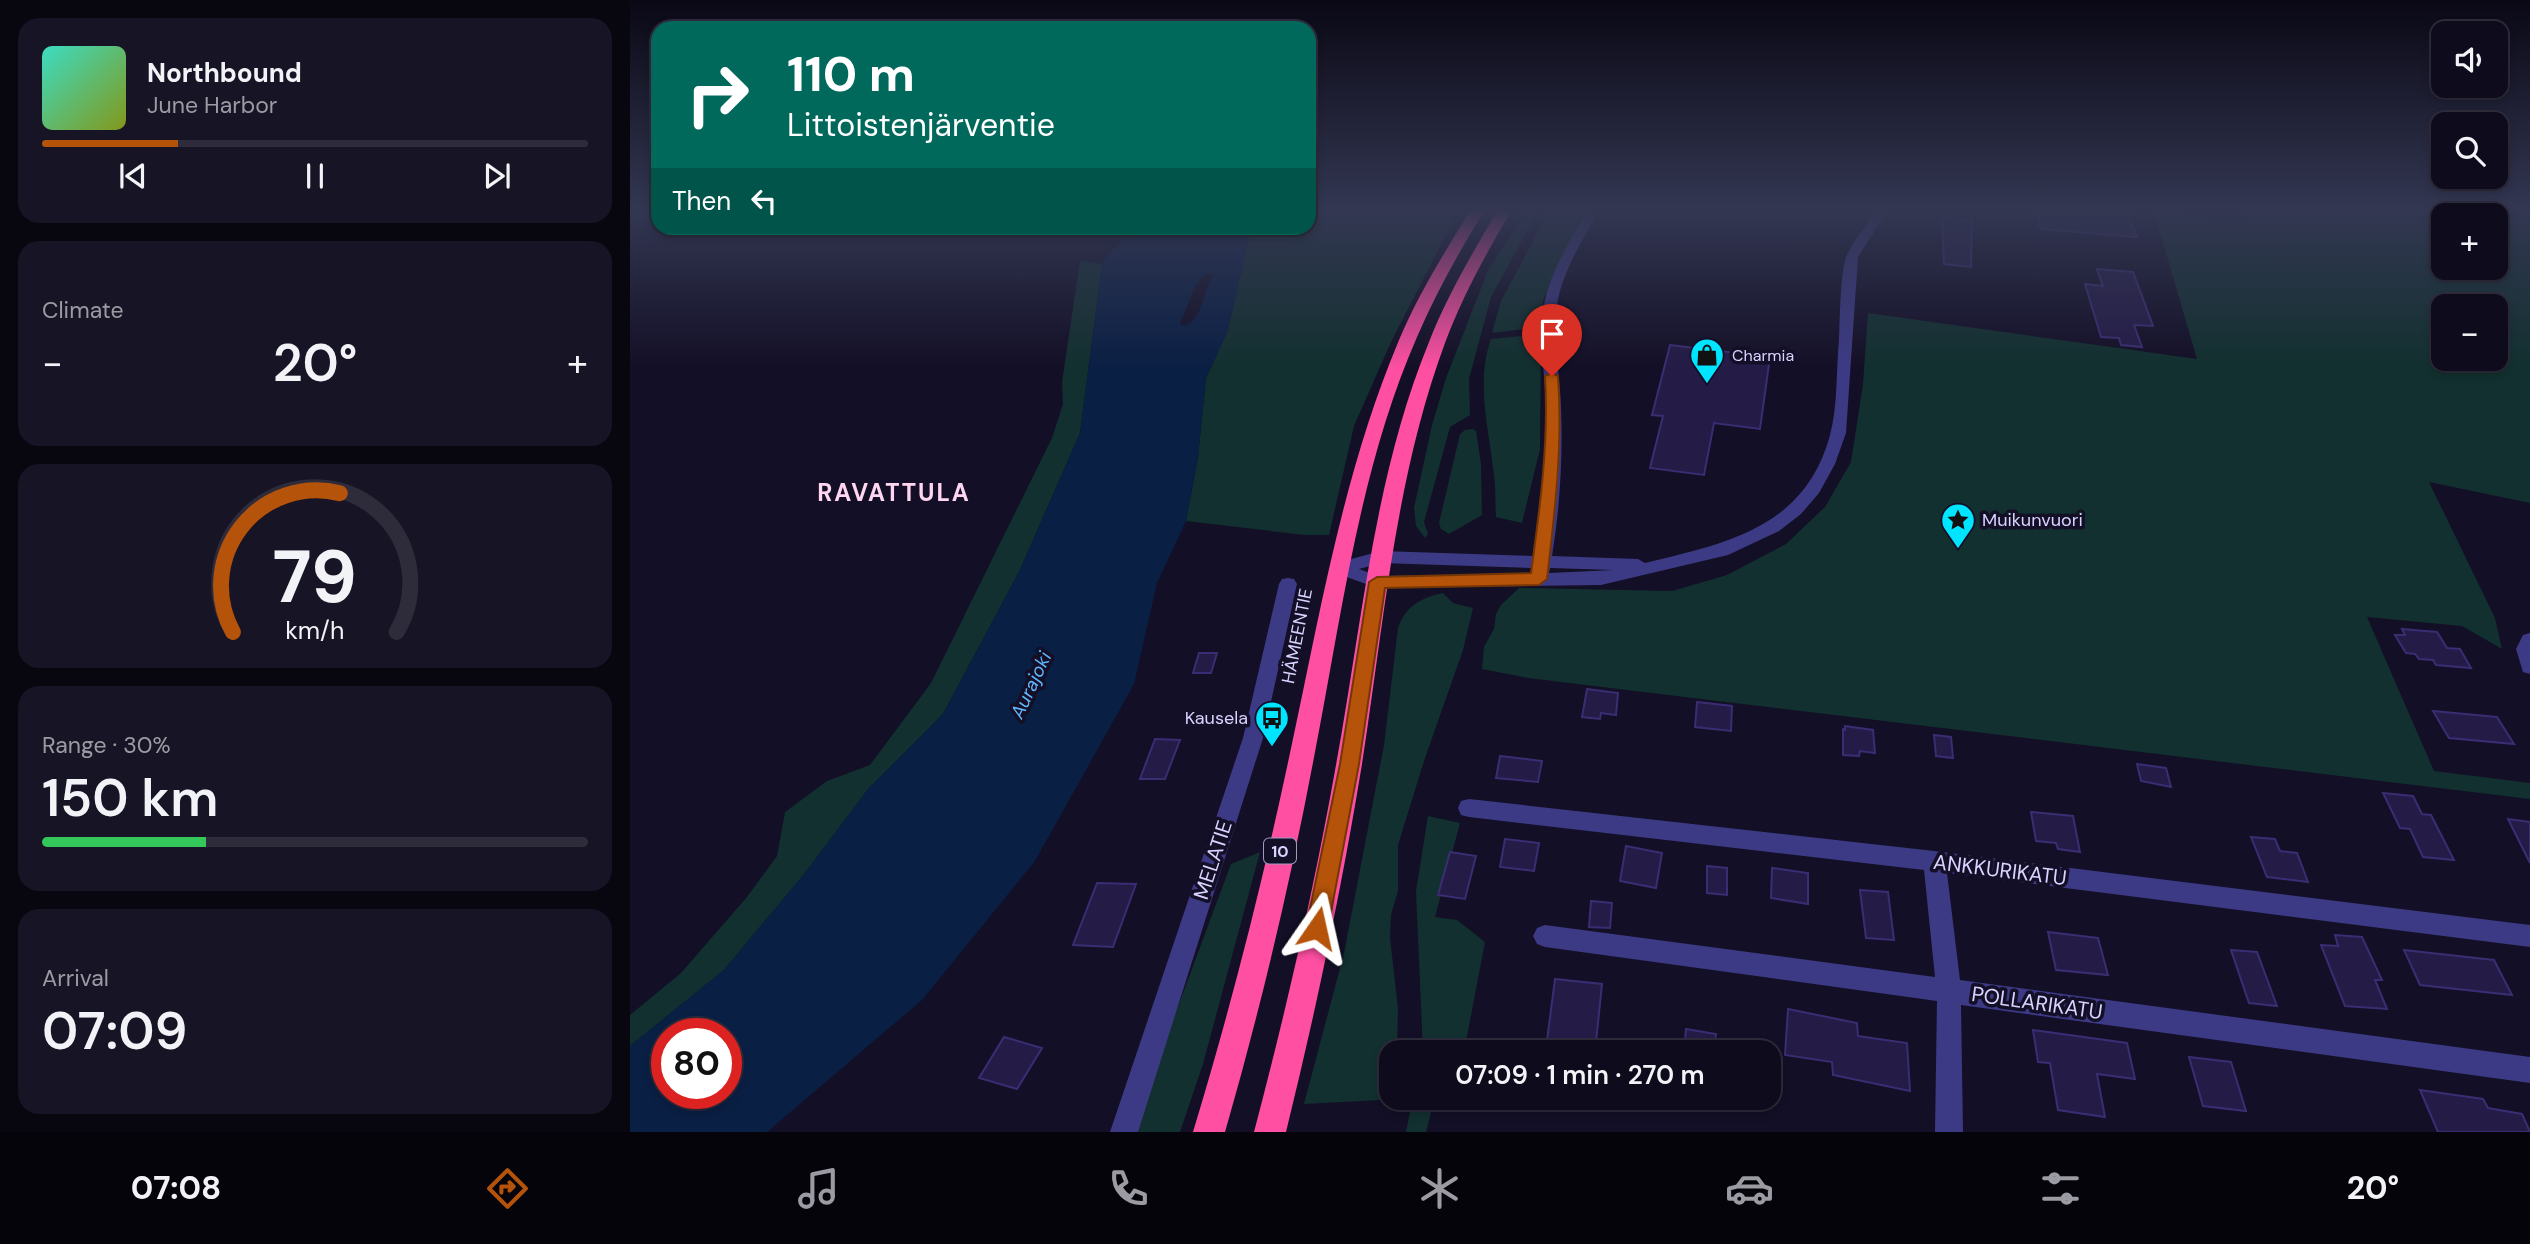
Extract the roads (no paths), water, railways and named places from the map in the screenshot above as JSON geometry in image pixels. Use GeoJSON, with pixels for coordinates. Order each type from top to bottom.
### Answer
{"type":"FeatureCollection","features":[{"type":"Feature","properties":{"kind":"highway","name":"HÄMEENTIE"},"geometry":{"type":"LineString","coordinates":[[1209,1132],[1234,1046],[1299,767],[1339,568],[1374,428],[1392,371],[1433,281],[1444,264]]}},
{"type":"Feature","properties":{"kind":"highway"},"geometry":{"type":"LineString","coordinates":[[1270,1132],[1306,983],[1344,792],[1381,556],[1407,429],[1444,322],[1472,264]]}},
{"type":"Feature","properties":{"kind":"street"},"geometry":{"type":"LineString","coordinates":[[1539,579],[1552,474],[1554,419],[1549,312],[1565,264]]}},
{"type":"Feature","properties":{"kind":"street"},"geometry":{"type":"LineString","coordinates":[[1339,568],[1377,582],[1625,576],[1659,565],[1720,552],[1775,527],[1796,510],[1825,473],[1838,433],[1851,264]]}},
{"type":"Feature","properties":{"kind":"street"},"geometry":{"type":"LineString","coordinates":[[1339,568],[1381,556],[1659,565]]}},
{"type":"Feature","properties":{"kind":"street","name":"MELATIE"},"geometry":{"type":"LineString","coordinates":[[1124,1132],[1252,738],[1287,584]]}},
{"type":"Feature","properties":{"kind":"street"},"geometry":{"type":"LineString","coordinates":[[2530,640],[2525,649],[2530,667]]}},
{"type":"Feature","properties":{"kind":"street","name":"ANKKURIKATU"},"geometry":{"type":"LineString","coordinates":[[1469,808],[1934,861],[2530,936]]}},
{"type":"Feature","properties":{"kind":"street"},"geometry":{"type":"LineString","coordinates":[[1934,861],[1949,991],[1950,1132]]}},
{"type":"Feature","properties":{"kind":"street","name":"POLLARIKATU"},"geometry":{"type":"LineString","coordinates":[[1545,936],[2530,1070]]}},
{"type":"Feature","properties":{"kind":"water","name":"Aurajoki"},"geometry":{"type":"Polygon","coordinates":[[[1102,264],[1243,264],[1228,330],[1206,378],[1198,457],[1186,521],[1157,583],[1134,684],[1035,861],[922,1000],[767,1132],[630,1132],[630,1046],[651,1029],[651,1109],[742,1109],[742,1018],[665,1018],[724,970],[805,873],[869,788],[943,714],[1019,572],[1080,433],[1102,264]],[[1209,273],[1203,276],[1195,288],[1180,322],[1182,326],[1189,324],[1198,313],[1213,276],[1209,273]]]}},
{"type":"Feature","properties":{"kind":"place","name":"Charmia"},"geometry":{"type":"Point","coordinates":[1707,385]}},
{"type":"Feature","properties":{"kind":"place","name":"Muikunvuori"},"geometry":{"type":"Point","coordinates":[1958,550]}},
{"type":"Feature","properties":{"kind":"place","name":"Kausela"},"geometry":{"type":"Point","coordinates":[1272,748]}},
{"type":"Feature","properties":{"kind":"district","name":"RAVATTULA"},"geometry":{"type":"Point","coordinates":[894,492]}}]}
